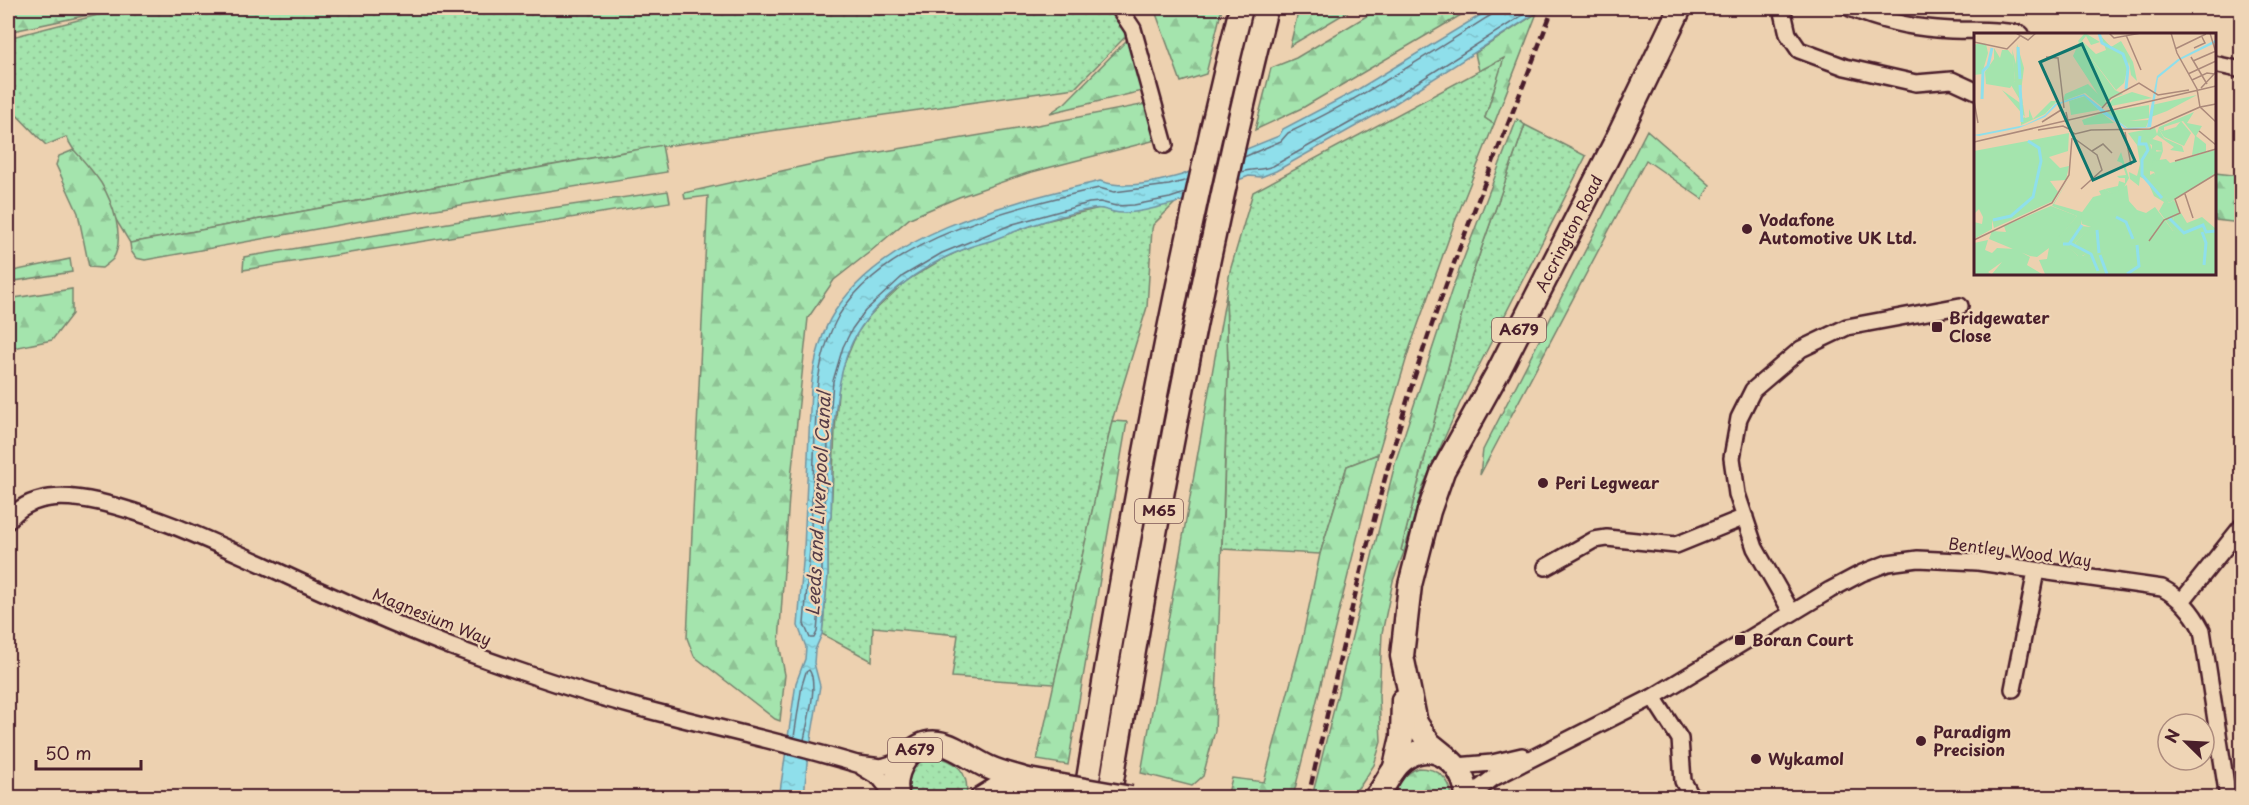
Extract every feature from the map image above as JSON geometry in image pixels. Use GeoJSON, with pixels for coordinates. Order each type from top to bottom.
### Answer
{"type":"FeatureCollection","features":[{"type":"Feature","properties":{"kind":"highway","name":"M65"},"geometry":{"type":"LineString","coordinates":[[1085,798],[1139,483],[1189,234],[1241,8]]}},
{"type":"Feature","properties":{"kind":"highway","name":"M65"},"geometry":{"type":"LineString","coordinates":[[1109,798],[1185,371],[1215,225],[1266,8]]}},
{"type":"Feature","properties":{"kind":"highway","name":"Accrington Road"},"geometry":{"type":"LineString","coordinates":[[1386,786],[1402,737],[1405,623],[1410,585],[1418,546],[1443,471],[1498,372],[1607,159],[1680,8]]}},
{"type":"Feature","properties":{"kind":"highway","name":"Accrington Road"},"geometry":{"type":"LineString","coordinates":[[1404,666],[1416,723],[1429,743],[1451,761]]}},
{"type":"Feature","properties":{"kind":"highway","name":"A679"},"geometry":{"type":"LineString","coordinates":[[897,798],[897,779],[904,760],[916,750],[935,743],[956,747],[990,768],[1028,780],[1131,798]]}},
{"type":"Feature","properties":{"kind":"highway","name":"A679"},"geometry":{"type":"LineString","coordinates":[[1386,786],[1405,758],[1418,753],[1432,752],[1451,761],[1463,776],[1467,798]]}},
{"type":"Feature","properties":{"kind":"highway","name":"A679"},"geometry":{"type":"LineString","coordinates":[[965,753],[974,764],[979,776],[980,790],[977,798]]}},
{"type":"Feature","properties":{"kind":"highway","name":"A679"},"geometry":{"type":"LineString","coordinates":[[982,798],[1003,785],[1028,780]]}},
{"type":"Feature","properties":{"kind":"street"},"geometry":{"type":"LineString","coordinates":[[1119,8],[1133,29],[1163,140]]}},
{"type":"Feature","properties":{"kind":"street"},"geometry":{"type":"LineString","coordinates":[[1785,8],[1783,12],[1788,34],[1799,50],[1845,67],[1916,83],[1952,80],[1974,90]]}},
{"type":"Feature","properties":{"kind":"street"},"geometry":{"type":"LineString","coordinates":[[1850,8],[1874,18],[1937,30],[1997,30],[2015,33]]}},
{"type":"Feature","properties":{"kind":"street"},"geometry":{"type":"LineString","coordinates":[[2216,64],[2241,70]]}},
{"type":"Feature","properties":{"kind":"street"},"geometry":{"type":"LineString","coordinates":[[1792,613],[1755,548],[1737,494],[1732,458],[1739,418],[1753,390],[1801,349],[1847,327],[1960,306]]}},
{"type":"Feature","properties":{"kind":"street","name":"Magnesium Way"},"geometry":{"type":"LineString","coordinates":[[8,521],[31,502],[47,498],[62,496],[113,506],[196,534],[370,613],[464,651],[631,706],[857,764],[882,767],[904,760]]}},
{"type":"Feature","properties":{"kind":"street"},"geometry":{"type":"LineString","coordinates":[[1546,567],[1594,540],[1607,538],[1676,545],[1744,517]]}},
{"type":"Feature","properties":{"kind":"street"},"geometry":{"type":"LineString","coordinates":[[2182,601],[2241,526]]}},
{"type":"Feature","properties":{"kind":"street","name":"Bentley Wood Way"},"geometry":{"type":"LineString","coordinates":[[1467,798],[1493,778],[1653,697],[1862,573],[1888,563],[1918,560],[1977,562],[2162,588],[2174,594],[2191,610],[2202,630],[2228,798]]}},
{"type":"Feature","properties":{"kind":"street"},"geometry":{"type":"LineString","coordinates":[[2013,689],[2036,571]]}},
{"type":"Feature","properties":{"kind":"street"},"geometry":{"type":"LineString","coordinates":[[1653,697],[1680,739],[1683,781],[1692,798]]}},
{"type":"Feature","properties":{"kind":"street","name":"Bentley Wood Way"},"geometry":{"type":"LineString","coordinates":[[1451,761],[1492,764],[1548,749]]}},
{"type":"Feature","properties":{"kind":"street","name":"Magnesium Way"},"geometry":{"type":"LineString","coordinates":[[857,764],[880,778],[897,798]]}},
{"type":"Feature","properties":{"kind":"green space"},"geometry":{"type":"Polygon","coordinates":[[[8,8],[121,8],[8,32],[8,8]]]}},
{"type":"Feature","properties":{"kind":"green space"},"geometry":{"type":"Polygon","coordinates":[[[125,8],[1111,8],[1128,34],[1075,88],[623,152],[130,243],[66,137],[46,145],[8,106],[8,38],[125,8]]]}},
{"type":"Feature","properties":{"kind":"green space"},"geometry":{"type":"Polygon","coordinates":[[[1154,8],[1222,8],[1206,74],[1181,82],[1154,8]]]}},
{"type":"Feature","properties":{"kind":"green space"},"geometry":{"type":"Polygon","coordinates":[[[1299,8],[1354,8],[1290,46],[1299,8]]]}},
{"type":"Feature","properties":{"kind":"green space"},"geometry":{"type":"Polygon","coordinates":[[[1380,8],[1473,8],[1304,107],[1255,130],[1271,68],[1296,58],[1380,8]]]}},
{"type":"Feature","properties":{"kind":"green space"},"geometry":{"type":"Polygon","coordinates":[[[1537,13],[1494,124],[1485,118],[1504,58],[1479,71],[1475,53],[1537,13]]]}},
{"type":"Feature","properties":{"kind":"green space"},"geometry":{"type":"Polygon","coordinates":[[[1127,40],[1142,91],[1050,113],[1065,103],[1127,40]]]}},
{"type":"Feature","properties":{"kind":"green space"},"geometry":{"type":"Polygon","coordinates":[[[1505,57],[1485,118],[1494,124],[1454,224],[1409,350],[1378,454],[1347,466],[1320,554],[1222,549],[1228,371],[1226,295],[1230,271],[1253,192],[1505,57]]]}},
{"type":"Feature","properties":{"kind":"green space"},"geometry":{"type":"Polygon","coordinates":[[[1146,104],[1156,140],[1028,173],[959,197],[910,218],[834,280],[808,318],[789,497],[779,643],[785,675],[780,721],[775,719],[694,656],[687,638],[708,196],[685,199],[684,193],[826,161],[1017,129],[1146,104]]]}},
{"type":"Feature","properties":{"kind":"green space"},"geometry":{"type":"Polygon","coordinates":[[[1517,119],[1525,125],[1471,278],[1401,550],[1404,552],[1393,581],[1382,633],[1379,697],[1381,742],[1374,765],[1361,785],[1349,797],[1312,797],[1396,460],[1452,289],[1517,119]]]}},
{"type":"Feature","properties":{"kind":"green space"},"geometry":{"type":"Polygon","coordinates":[[[1525,125],[1586,156],[1460,403],[1423,486],[1404,552],[1401,550],[1471,278],[1525,125]]]}},
{"type":"Feature","properties":{"kind":"green space"},"geometry":{"type":"Polygon","coordinates":[[[1647,130],[1710,185],[1702,199],[1646,160],[1480,475],[1483,450],[1647,130]]]}},
{"type":"Feature","properties":{"kind":"green space"},"geometry":{"type":"Polygon","coordinates":[[[662,145],[667,172],[361,221],[145,260],[136,258],[131,251],[130,243],[662,145]]]}},
{"type":"Feature","properties":{"kind":"green space"},"geometry":{"type":"Polygon","coordinates":[[[74,150],[101,183],[116,220],[117,250],[113,259],[102,268],[89,267],[78,213],[56,165],[59,156],[74,150]]]}},
{"type":"Feature","properties":{"kind":"green space"},"geometry":{"type":"Polygon","coordinates":[[[2216,173],[2241,176],[2241,223],[2216,220],[2216,173]]]}},
{"type":"Feature","properties":{"kind":"green space"},"geometry":{"type":"Polygon","coordinates":[[[668,191],[670,202],[243,270],[244,257],[454,222],[668,191]]]}},
{"type":"Feature","properties":{"kind":"green space"},"geometry":{"type":"Polygon","coordinates":[[[1175,203],[1153,225],[1147,307],[1112,421],[1054,684],[952,677],[958,635],[873,627],[872,661],[822,634],[828,575],[828,522],[831,517],[839,382],[857,333],[870,315],[906,281],[944,258],[966,248],[1045,221],[1100,208],[1114,212],[1135,211],[1175,203]]]}},
{"type":"Feature","properties":{"kind":"green space"},"geometry":{"type":"Polygon","coordinates":[[[70,259],[72,272],[8,282],[8,272],[70,259]]]}},
{"type":"Feature","properties":{"kind":"green space"},"geometry":{"type":"Polygon","coordinates":[[[72,289],[72,314],[52,340],[8,349],[8,299],[72,289]]]}},
{"type":"Feature","properties":{"kind":"green space"},"geometry":{"type":"Polygon","coordinates":[[[1226,295],[1228,371],[1215,731],[1203,776],[1192,786],[1141,773],[1226,295]]]}},
{"type":"Feature","properties":{"kind":"green space"},"geometry":{"type":"Polygon","coordinates":[[[1112,421],[1127,422],[1068,765],[1037,760],[1112,421]]]}},
{"type":"Feature","properties":{"kind":"green space"},"geometry":{"type":"Polygon","coordinates":[[[1378,454],[1293,797],[1240,797],[1228,793],[1232,778],[1264,782],[1302,640],[1320,554],[1347,466],[1378,454]]]}},
{"type":"Feature","properties":{"kind":"green space"},"geometry":{"type":"Polygon","coordinates":[[[934,757],[949,761],[960,769],[966,781],[966,797],[906,797],[909,776],[914,766],[925,759],[934,757]]]}},
{"type":"Feature","properties":{"kind":"green space"},"geometry":{"type":"Polygon","coordinates":[[[1419,768],[1432,770],[1442,776],[1449,785],[1452,798],[1395,798],[1397,787],[1402,779],[1419,768]]]}},
{"type":"Feature","properties":{"kind":"water","name":"Leeds and Liverpool Canal"},"geometry":{"type":"Polygon","coordinates":[[[1492,8],[1544,8],[1388,108],[1276,171],[1261,177],[1249,176],[1188,199],[1148,210],[1119,213],[1095,208],[1042,222],[949,255],[914,276],[882,302],[857,333],[843,368],[834,432],[831,517],[828,522],[828,575],[822,634],[815,650],[814,663],[820,686],[807,763],[804,797],[779,798],[796,683],[805,659],[806,647],[798,626],[812,378],[818,348],[825,329],[835,311],[858,283],[887,259],[919,240],[991,210],[1100,181],[1130,185],[1172,178],[1279,136],[1283,129],[1357,90],[1492,8]]]}},
{"type":"Feature","properties":{"kind":"railway"},"geometry":{"type":"LineString","coordinates":[[1308,798],[1369,539],[1412,385],[1462,242],[1553,8]]}},
{"type":"Feature","properties":{"kind":"place","name":"Vodafone Automotive UK Ltd."},"geometry":{"type":"Point","coordinates":[1747,229]}},
{"type":"Feature","properties":{"kind":"place","name":"Bridgewater Close"},"geometry":{"type":"Point","coordinates":[1937,327]}},
{"type":"Feature","properties":{"kind":"place","name":"Peri Legwear"},"geometry":{"type":"Point","coordinates":[1543,483]}},
{"type":"Feature","properties":{"kind":"place","name":"Boran Court"},"geometry":{"type":"Point","coordinates":[1740,640]}},
{"type":"Feature","properties":{"kind":"place","name":"Paradigm Precision"},"geometry":{"type":"Point","coordinates":[1921,741]}},
{"type":"Feature","properties":{"kind":"place","name":"Wykamol"},"geometry":{"type":"Point","coordinates":[1756,759]}}]}
